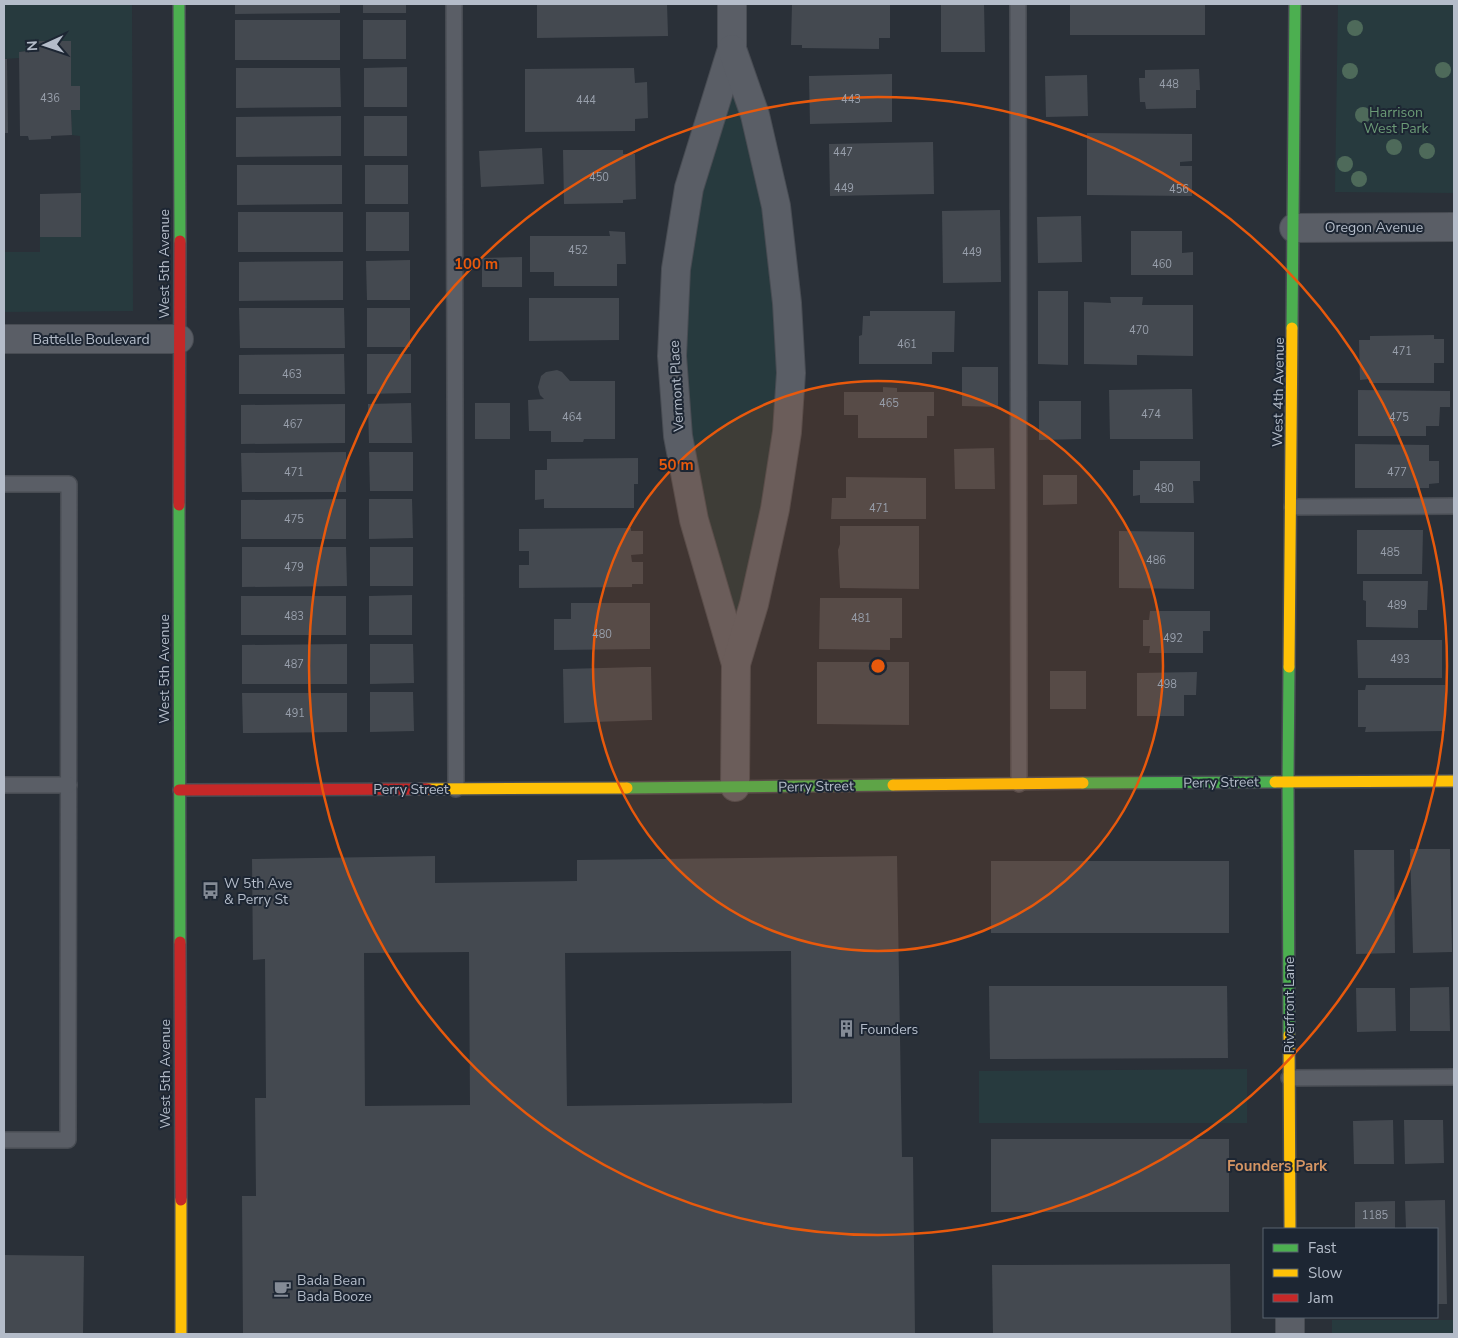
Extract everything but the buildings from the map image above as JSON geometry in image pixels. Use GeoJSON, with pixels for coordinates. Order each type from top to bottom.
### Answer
{"type":"FeatureCollection","features":[{"type":"Feature","properties":{"kind":"street","name":"West 5th Avenue"},"geometry":{"type":"LineString","coordinates":[[179,4],[178,790],[181,1334]]}},
{"type":"Feature","properties":{"kind":"street","name":"Vermont Place"},"geometry":{"type":"LineString","coordinates":[[732,4],[732,49],[689,188],[676,269],[672,356],[678,436],[694,520],[736,664]]}},
{"type":"Feature","properties":{"kind":"street","name":"West 4th Avenue"},"geometry":{"type":"LineString","coordinates":[[1288,781],[1292,507],[1295,4]]}},
{"type":"Feature","properties":{"kind":"street","name":"Vermont Place"},"geometry":{"type":"LineString","coordinates":[[732,49],[755,115],[776,206],[787,303],[791,373],[787,432],[775,510],[754,604],[736,664],[735,787]]}},
{"type":"Feature","properties":{"kind":"street","name":"Oregon Avenue"},"geometry":{"type":"LineString","coordinates":[[1294,228],[1454,227]]}},
{"type":"Feature","properties":{"kind":"street","name":"Battelle Boulevard"},"geometry":{"type":"LineString","coordinates":[[4,340],[179,339]]}},
{"type":"Feature","properties":{"kind":"street","name":"Riverfront Lane"},"geometry":{"type":"LineString","coordinates":[[1288,781],[1290,1228]]}},
{"type":"Feature","properties":{"kind":"street","name":"Perry Street"},"geometry":{"type":"LineString","coordinates":[[178,790],[1454,781]]}},
{"type":"Feature","properties":{"kind":"street"},"geometry":{"type":"LineString","coordinates":[[1290,1318],[1290,1334]]}},
{"type":"Feature","properties":{"kind":"lane"},"geometry":{"type":"LineString","coordinates":[[454,4],[456,789]]}},
{"type":"Feature","properties":{"kind":"lane"},"geometry":{"type":"LineString","coordinates":[[1018,4],[1020,784]]}},
{"type":"Feature","properties":{"kind":"lane"},"geometry":{"type":"LineString","coordinates":[[4,484],[69,484],[68,1140],[4,1140]]}},
{"type":"Feature","properties":{"kind":"lane"},"geometry":{"type":"LineString","coordinates":[[1292,507],[1454,506]]}},
{"type":"Feature","properties":{"kind":"lane"},"geometry":{"type":"LineString","coordinates":[[4,785],[69,785]]}},
{"type":"Feature","properties":{"kind":"lane"},"geometry":{"type":"LineString","coordinates":[[1289,1078],[1454,1076]]}},
{"type":"Feature","properties":{"kind":"green space"},"geometry":{"type":"Polygon","coordinates":[[[4,4],[132,4],[133,311],[4,312],[4,252],[40,252],[40,237],[81,236],[80,136],[72,135],[71,110],[80,110],[80,87],[71,86],[71,41],[27,41],[27,51],[19,52],[19,58],[4,59],[4,4]]]}},
{"type":"Feature","properties":{"kind":"green space","name":"Harrison West Park"},"geometry":{"type":"Polygon","coordinates":[[[1338,4],[1454,4],[1454,193],[1335,192],[1338,4]]]}},
{"type":"Feature","properties":{"kind":"green space"},"geometry":{"type":"Polygon","coordinates":[[[732,49],[755,115],[791,373],[736,664],[694,520],[676,269],[732,49]]]}},
{"type":"Feature","properties":{"kind":"green space"},"geometry":{"type":"Polygon","coordinates":[[[1247,1069],[1247,1123],[979,1123],[979,1071],[1247,1069]]]}},
{"type":"Feature","properties":{"kind":"green space"},"geometry":{"type":"Polygon","coordinates":[[[1332,1320],[1454,1320],[1454,1334],[1332,1334],[1332,1320]]]}},
{"type":"Feature","properties":{"kind":"traffic: fast"},"geometry":{"type":"LineString","coordinates":[[179,4],[180,241]]}},
{"type":"Feature","properties":{"kind":"traffic: fast"},"geometry":{"type":"LineString","coordinates":[[1292,328],[1295,4]]}},
{"type":"Feature","properties":{"kind":"traffic: fast"},"geometry":{"type":"LineString","coordinates":[[179,505],[180,942]]}},
{"type":"Feature","properties":{"kind":"traffic: fast"},"geometry":{"type":"LineString","coordinates":[[1289,667],[1289,1035]]}},
{"type":"Feature","properties":{"kind":"traffic: fast"},"geometry":{"type":"LineString","coordinates":[[1083,783],[1275,782]]}},
{"type":"Feature","properties":{"kind":"traffic: fast"},"geometry":{"type":"LineString","coordinates":[[627,788],[893,785]]}},
{"type":"Feature","properties":{"kind":"traffic: slow"},"geometry":{"type":"LineString","coordinates":[[1289,667],[1292,328]]}},
{"type":"Feature","properties":{"kind":"traffic: slow"},"geometry":{"type":"LineString","coordinates":[[1275,782],[1454,781]]}},
{"type":"Feature","properties":{"kind":"traffic: slow"},"geometry":{"type":"LineString","coordinates":[[893,785],[1083,783]]}},
{"type":"Feature","properties":{"kind":"traffic: slow"},"geometry":{"type":"LineString","coordinates":[[428,789],[627,788]]}},
{"type":"Feature","properties":{"kind":"traffic: slow"},"geometry":{"type":"LineString","coordinates":[[1289,1035],[1290,1228]]}},
{"type":"Feature","properties":{"kind":"traffic: slow"},"geometry":{"type":"LineString","coordinates":[[181,1200],[181,1334]]}},
{"type":"Feature","properties":{"kind":"traffic: jam"},"geometry":{"type":"LineString","coordinates":[[179,505],[180,241]]}},
{"type":"Feature","properties":{"kind":"traffic: jam"},"geometry":{"type":"LineString","coordinates":[[179,790],[428,789]]}},
{"type":"Feature","properties":{"kind":"traffic: jam"},"geometry":{"type":"LineString","coordinates":[[180,942],[181,1200]]}},
{"type":"Feature","properties":{"kind":"place","name":"W 5th Ave & Perry St"},"geometry":{"type":"Point","coordinates":[210,891]}},
{"type":"Feature","properties":{"kind":"place","name":"Founders"},"geometry":{"type":"Point","coordinates":[846,1029]}},
{"type":"Feature","properties":{"kind":"place","name":"Bada Bean Bada Booze"},"geometry":{"type":"Point","coordinates":[283,1288]}},
{"type":"Feature","properties":{"kind":"district","name":"Founders Park"},"geometry":{"type":"Point","coordinates":[1277,1166]}}]}
